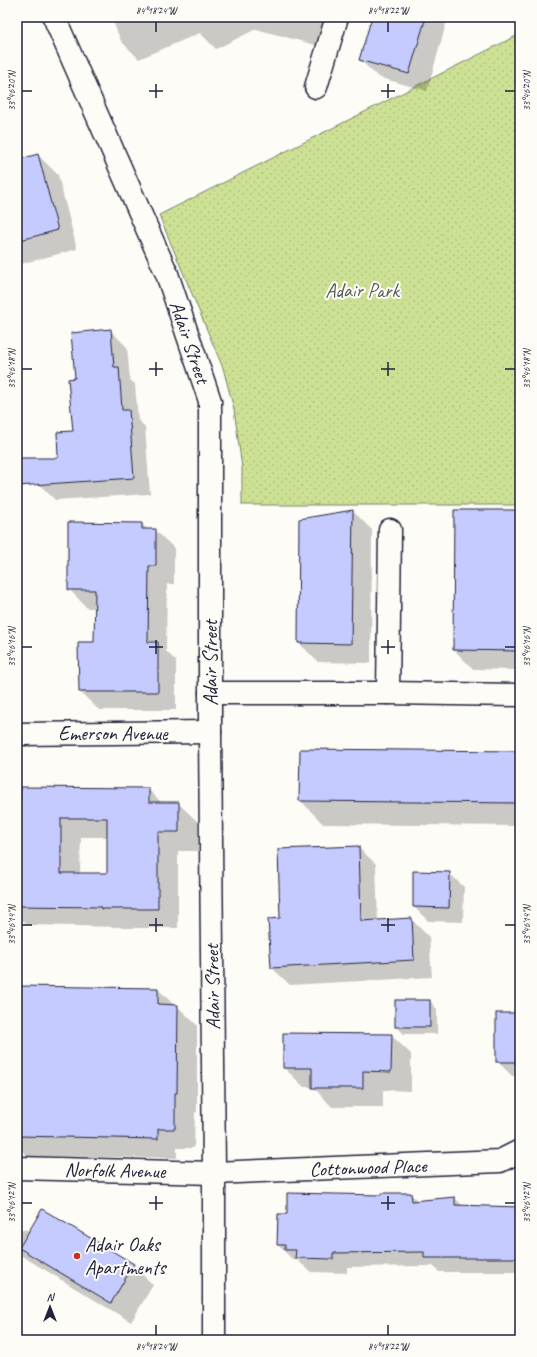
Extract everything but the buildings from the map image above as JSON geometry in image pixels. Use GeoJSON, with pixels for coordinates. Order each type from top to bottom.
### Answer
{"type":"FeatureCollection","features":[{"type":"Feature","properties":{"kind":"street","name":"Adair Street"},"geometry":{"type":"LineString","coordinates":[[54,17],[167,274],[210,402],[210,732],[214,1340]]}},
{"type":"Feature","properties":{"kind":"street"},"geometry":{"type":"LineString","coordinates":[[316,87],[337,17]]}},
{"type":"Feature","properties":{"kind":"street"},"geometry":{"type":"LineString","coordinates":[[388,693],[390,530]]}},
{"type":"Feature","properties":{"kind":"street"},"geometry":{"type":"LineString","coordinates":[[210,693],[520,695]]}},
{"type":"Feature","properties":{"kind":"street","name":"Emerson Avenue"},"geometry":{"type":"LineString","coordinates":[[17,734],[210,732]]}},
{"type":"Feature","properties":{"kind":"street","name":"Cottonwood Place"},"geometry":{"type":"LineString","coordinates":[[214,1173],[500,1161],[520,1151]]}},
{"type":"Feature","properties":{"kind":"street","name":"Norfolk Avenue"},"geometry":{"type":"LineString","coordinates":[[17,1168],[214,1173]]}},
{"type":"Feature","properties":{"kind":"green space","name":"Adair Park"},"geometry":{"type":"Polygon","coordinates":[[[520,34],[520,505],[242,505],[242,468],[234,409],[223,368],[159,215],[520,34]]]}},
{"type":"Feature","properties":{"kind":"place","name":"Adair Oaks Apartments"},"geometry":{"type":"Point","coordinates":[77,1256]}}]}
